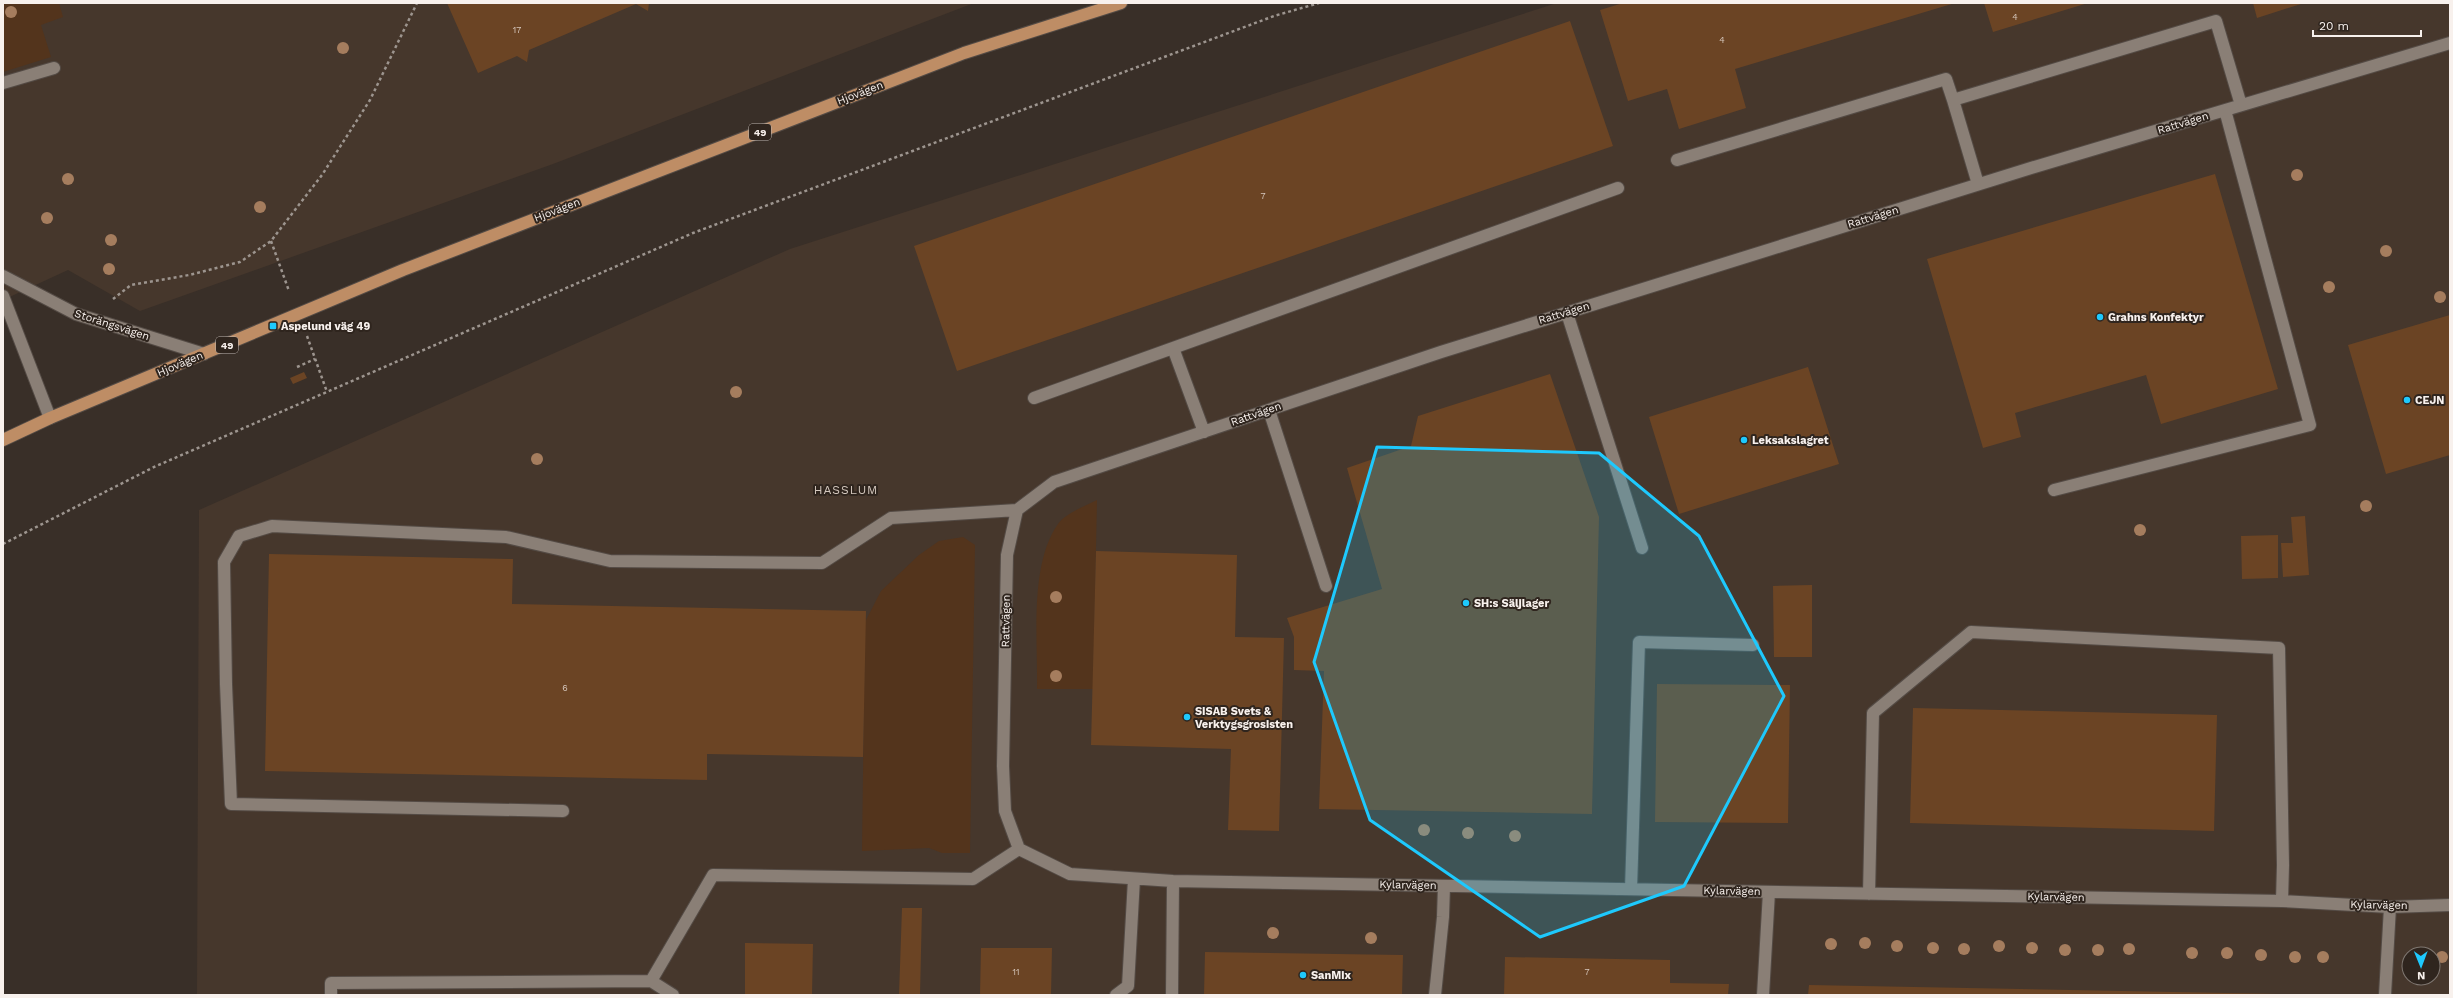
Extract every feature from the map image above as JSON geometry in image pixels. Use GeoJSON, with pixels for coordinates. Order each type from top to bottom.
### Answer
{"type":"FeatureCollection","features":[{"type":"Feature","properties":{"kind":"main road","name":"Hjovägen"},"geometry":{"type":"LineString","coordinates":[[3,440],[50,418],[403,270],[964,53],[1121,3]]}},
{"type":"Feature","properties":{"kind":"street"},"geometry":{"type":"LineString","coordinates":[[1953,100],[2216,21],[2241,105]]}},
{"type":"Feature","properties":{"kind":"street","name":"Rattvägen"},"geometry":{"type":"LineString","coordinates":[[1019,849],[1005,811],[1003,766],[1007,555],[1017,510],[1054,482],[1567,313],[1978,184],[2450,43]]}},
{"type":"Feature","properties":{"kind":"street"},"geometry":{"type":"LineString","coordinates":[[3,83],[54,68]]}},
{"type":"Feature","properties":{"kind":"street"},"geometry":{"type":"LineString","coordinates":[[1677,160],[1946,79],[1978,184]]}},
{"type":"Feature","properties":{"kind":"street"},"geometry":{"type":"LineString","coordinates":[[2054,490],[2310,425],[2225,110]]}},
{"type":"Feature","properties":{"kind":"street"},"geometry":{"type":"LineString","coordinates":[[1034,398],[1618,188]]}},
{"type":"Feature","properties":{"kind":"street","name":"Storängsvägen"},"geometry":{"type":"LineString","coordinates":[[3,276],[76,314],[204,354]]}},
{"type":"Feature","properties":{"kind":"street"},"geometry":{"type":"LineString","coordinates":[[3,296],[50,418]]}},
{"type":"Feature","properties":{"kind":"street"},"geometry":{"type":"LineString","coordinates":[[1567,313],[1642,548]]}},
{"type":"Feature","properties":{"kind":"street"},"geometry":{"type":"LineString","coordinates":[[1173,348],[1204,432]]}},
{"type":"Feature","properties":{"kind":"street"},"geometry":{"type":"LineString","coordinates":[[1269,410],[1326,586]]}},
{"type":"Feature","properties":{"kind":"street"},"geometry":{"type":"LineString","coordinates":[[563,811],[231,804],[226,684],[224,562],[239,536],[272,526],[506,537],[610,561],[822,563],[890,518],[1017,510]]}},
{"type":"Feature","properties":{"kind":"street"},"geometry":{"type":"LineString","coordinates":[[1869,894],[1874,713],[1971,632],[2278,648],[2283,866],[2282,901]]}},
{"type":"Feature","properties":{"kind":"street"},"geometry":{"type":"LineString","coordinates":[[1631,890],[1639,642],[1753,645]]}},
{"type":"Feature","properties":{"kind":"street"},"geometry":{"type":"LineString","coordinates":[[651,981],[713,875],[973,879],[1019,849]]}},
{"type":"Feature","properties":{"kind":"street","name":"Kylarvägen"},"geometry":{"type":"LineString","coordinates":[[1019,849],[1070,874],[1173,881],[2282,901],[2390,907],[2450,905]]}},
{"type":"Feature","properties":{"kind":"street"},"geometry":{"type":"LineString","coordinates":[[1116,995],[1128,986],[1134,879]]}},
{"type":"Feature","properties":{"kind":"street"},"geometry":{"type":"LineString","coordinates":[[1172,995],[1173,881]]}},
{"type":"Feature","properties":{"kind":"street"},"geometry":{"type":"LineString","coordinates":[[1435,995],[1443,917],[1444,886]]}},
{"type":"Feature","properties":{"kind":"street"},"geometry":{"type":"LineString","coordinates":[[1763,995],[1768,892]]}},
{"type":"Feature","properties":{"kind":"street"},"geometry":{"type":"LineString","coordinates":[[2385,995],[2390,907]]}},
{"type":"Feature","properties":{"kind":"street"},"geometry":{"type":"LineString","coordinates":[[331,995],[331,983],[651,981],[673,995]]}},
{"type":"Feature","properties":{"kind":"path"},"geometry":{"type":"LineString","coordinates":[[110,302],[131,285],[189,275],[240,262],[271,241],[322,175],[370,100],[417,3]]}},
{"type":"Feature","properties":{"kind":"path"},"geometry":{"type":"LineString","coordinates":[[3,544],[154,467],[693,233],[1274,16],[1319,3]]}},
{"type":"Feature","properties":{"kind":"path"},"geometry":{"type":"LineString","coordinates":[[297,367],[315,359]]}},
{"type":"Feature","properties":{"kind":"highlighted area"},"geometry":{"type":"Polygon","coordinates":[[[1377,447],[1599,453],[1699,536],[1784,696],[1684,886],[1540,937],[1370,820],[1314,662],[1377,447]]]}},
{"type":"Feature","properties":{"kind":"shaded area"},"geometry":{"type":"Polygon","coordinates":[[[3,3],[974,3],[553,164],[140,311],[68,270],[3,300],[3,3]]]}},
{"type":"Feature","properties":{"kind":"shaded area"},"geometry":{"type":"Polygon","coordinates":[[[3,3],[59,3],[63,17],[41,25],[51,57],[3,72],[3,3]]]}},
{"type":"Feature","properties":{"kind":"shaded area"},"geometry":{"type":"Polygon","coordinates":[[[1557,3],[2450,3],[2450,995],[197,995],[199,510],[790,249],[1557,3]]]}},
{"type":"Feature","properties":{"kind":"shaded area"},"geometry":{"type":"Polygon","coordinates":[[[1097,500],[1093,689],[1037,689],[1037,604],[1043,560],[1049,541],[1061,520],[1076,510],[1097,500]]]}},
{"type":"Feature","properties":{"kind":"shaded area"},"geometry":{"type":"Polygon","coordinates":[[[963,537],[975,545],[970,853],[942,853],[929,848],[862,851],[865,622],[881,591],[919,555],[939,541],[963,537]]]}},
{"type":"Feature","properties":{"kind":"building"},"geometry":{"type":"Polygon","coordinates":[[[447,3],[649,3],[648,11],[636,4],[529,50],[527,62],[517,56],[478,73],[447,3]]]}},
{"type":"Feature","properties":{"kind":"building"},"geometry":{"type":"Polygon","coordinates":[[[1623,3],[1955,3],[1735,69],[1746,108],[1679,129],[1667,89],[1628,101],[1600,10],[1623,3]]]}},
{"type":"Feature","properties":{"kind":"building"},"geometry":{"type":"Polygon","coordinates":[[[1984,3],[2088,3],[1993,32],[1984,3]]]}},
{"type":"Feature","properties":{"kind":"building"},"geometry":{"type":"Polygon","coordinates":[[[2253,3],[2304,3],[2257,18],[2253,3]]]}},
{"type":"Feature","properties":{"kind":"building"},"geometry":{"type":"Polygon","coordinates":[[[1570,21],[1613,146],[957,371],[914,246],[1570,21]]]}},
{"type":"Feature","properties":{"kind":"building","name":"Grahns Konfektyr"},"geometry":{"type":"Polygon","coordinates":[[[2215,174],[2278,389],[2161,424],[2146,375],[2015,413],[2021,437],[1983,448],[1927,259],[2215,174]]]}},
{"type":"Feature","properties":{"kind":"building","name":"CEJN"},"geometry":{"type":"Polygon","coordinates":[[[2450,315],[2450,455],[2386,474],[2348,345],[2450,315]]]}},
{"type":"Feature","properties":{"kind":"building","name":"Leksakslagret"},"geometry":{"type":"Polygon","coordinates":[[[1808,367],[1839,464],[1679,514],[1649,417],[1808,367]]]}},
{"type":"Feature","properties":{"kind":"building"},"geometry":{"type":"Polygon","coordinates":[[[304,372],[307,378],[293,384],[290,378],[304,372]]]}},
{"type":"Feature","properties":{"kind":"building","name":"SH:s Säljlager"},"geometry":{"type":"Polygon","coordinates":[[[1550,374],[1599,517],[1592,814],[1319,809],[1324,671],[1294,670],[1294,637],[1287,618],[1382,589],[1347,468],[1411,446],[1418,416],[1550,374]]]}},
{"type":"Feature","properties":{"kind":"building"},"geometry":{"type":"Polygon","coordinates":[[[2305,516],[2309,575],[2283,577],[2281,543],[2293,543],[2291,517],[2305,516]]]}},
{"type":"Feature","properties":{"kind":"building"},"geometry":{"type":"Polygon","coordinates":[[[2278,535],[2278,578],[2242,579],[2241,536],[2278,535]]]}},
{"type":"Feature","properties":{"kind":"building","name":"SISAB Svets & Verktygsgrosisten"},"geometry":{"type":"Polygon","coordinates":[[[1096,551],[1237,555],[1235,637],[1284,638],[1279,831],[1228,830],[1231,749],[1091,745],[1096,551]]]}},
{"type":"Feature","properties":{"kind":"building"},"geometry":{"type":"Polygon","coordinates":[[[269,554],[513,559],[512,604],[866,611],[863,757],[707,754],[707,780],[265,771],[269,554]]]}},
{"type":"Feature","properties":{"kind":"building"},"geometry":{"type":"Polygon","coordinates":[[[1812,585],[1812,657],[1774,657],[1773,586],[1812,585]]]}},
{"type":"Feature","properties":{"kind":"building"},"geometry":{"type":"Polygon","coordinates":[[[1657,684],[1790,685],[1788,823],[1655,822],[1657,684]]]}},
{"type":"Feature","properties":{"kind":"building"},"geometry":{"type":"Polygon","coordinates":[[[1913,708],[2217,715],[2214,831],[1910,823],[1913,708]]]}},
{"type":"Feature","properties":{"kind":"building"},"geometry":{"type":"Polygon","coordinates":[[[902,908],[922,908],[920,995],[899,995],[902,908]]]}},
{"type":"Feature","properties":{"kind":"building"},"geometry":{"type":"Polygon","coordinates":[[[745,943],[813,944],[812,995],[745,995],[745,943]]]}},
{"type":"Feature","properties":{"kind":"building"},"geometry":{"type":"Polygon","coordinates":[[[981,948],[1052,948],[1051,995],[980,995],[981,948]]]}},
{"type":"Feature","properties":{"kind":"building","name":"SanMix"},"geometry":{"type":"Polygon","coordinates":[[[1205,952],[1403,955],[1402,995],[1204,995],[1205,952]]]}},
{"type":"Feature","properties":{"kind":"building"},"geometry":{"type":"Polygon","coordinates":[[[1505,957],[1670,960],[1670,983],[1729,984],[1728,995],[1504,995],[1505,957]]]}},
{"type":"Feature","properties":{"kind":"building"},"geometry":{"type":"Polygon","coordinates":[[[1809,985],[2278,994],[2278,995],[1808,995],[1809,985]]]}},
{"type":"Feature","properties":{"kind":"place","name":"Grahns Konfektyr"},"geometry":{"type":"Point","coordinates":[2100,317]}},
{"type":"Feature","properties":{"kind":"place","name":"Aspelund väg 49"},"geometry":{"type":"Point","coordinates":[273,326]}},
{"type":"Feature","properties":{"kind":"place","name":"CEJN"},"geometry":{"type":"Point","coordinates":[2407,400]}},
{"type":"Feature","properties":{"kind":"place","name":"Leksakslagret"},"geometry":{"type":"Point","coordinates":[1744,440]}},
{"type":"Feature","properties":{"kind":"place","name":"SH:s Säljlager"},"geometry":{"type":"Point","coordinates":[1466,603]}},
{"type":"Feature","properties":{"kind":"place","name":"SISAB Svets & Verktygsgrosisten"},"geometry":{"type":"Point","coordinates":[1187,717]}},
{"type":"Feature","properties":{"kind":"place","name":"SanMix"},"geometry":{"type":"Point","coordinates":[1303,975]}},
{"type":"Feature","properties":{"kind":"district","name":"HASSLUM"},"geometry":{"type":"Point","coordinates":[846,490]}}]}
